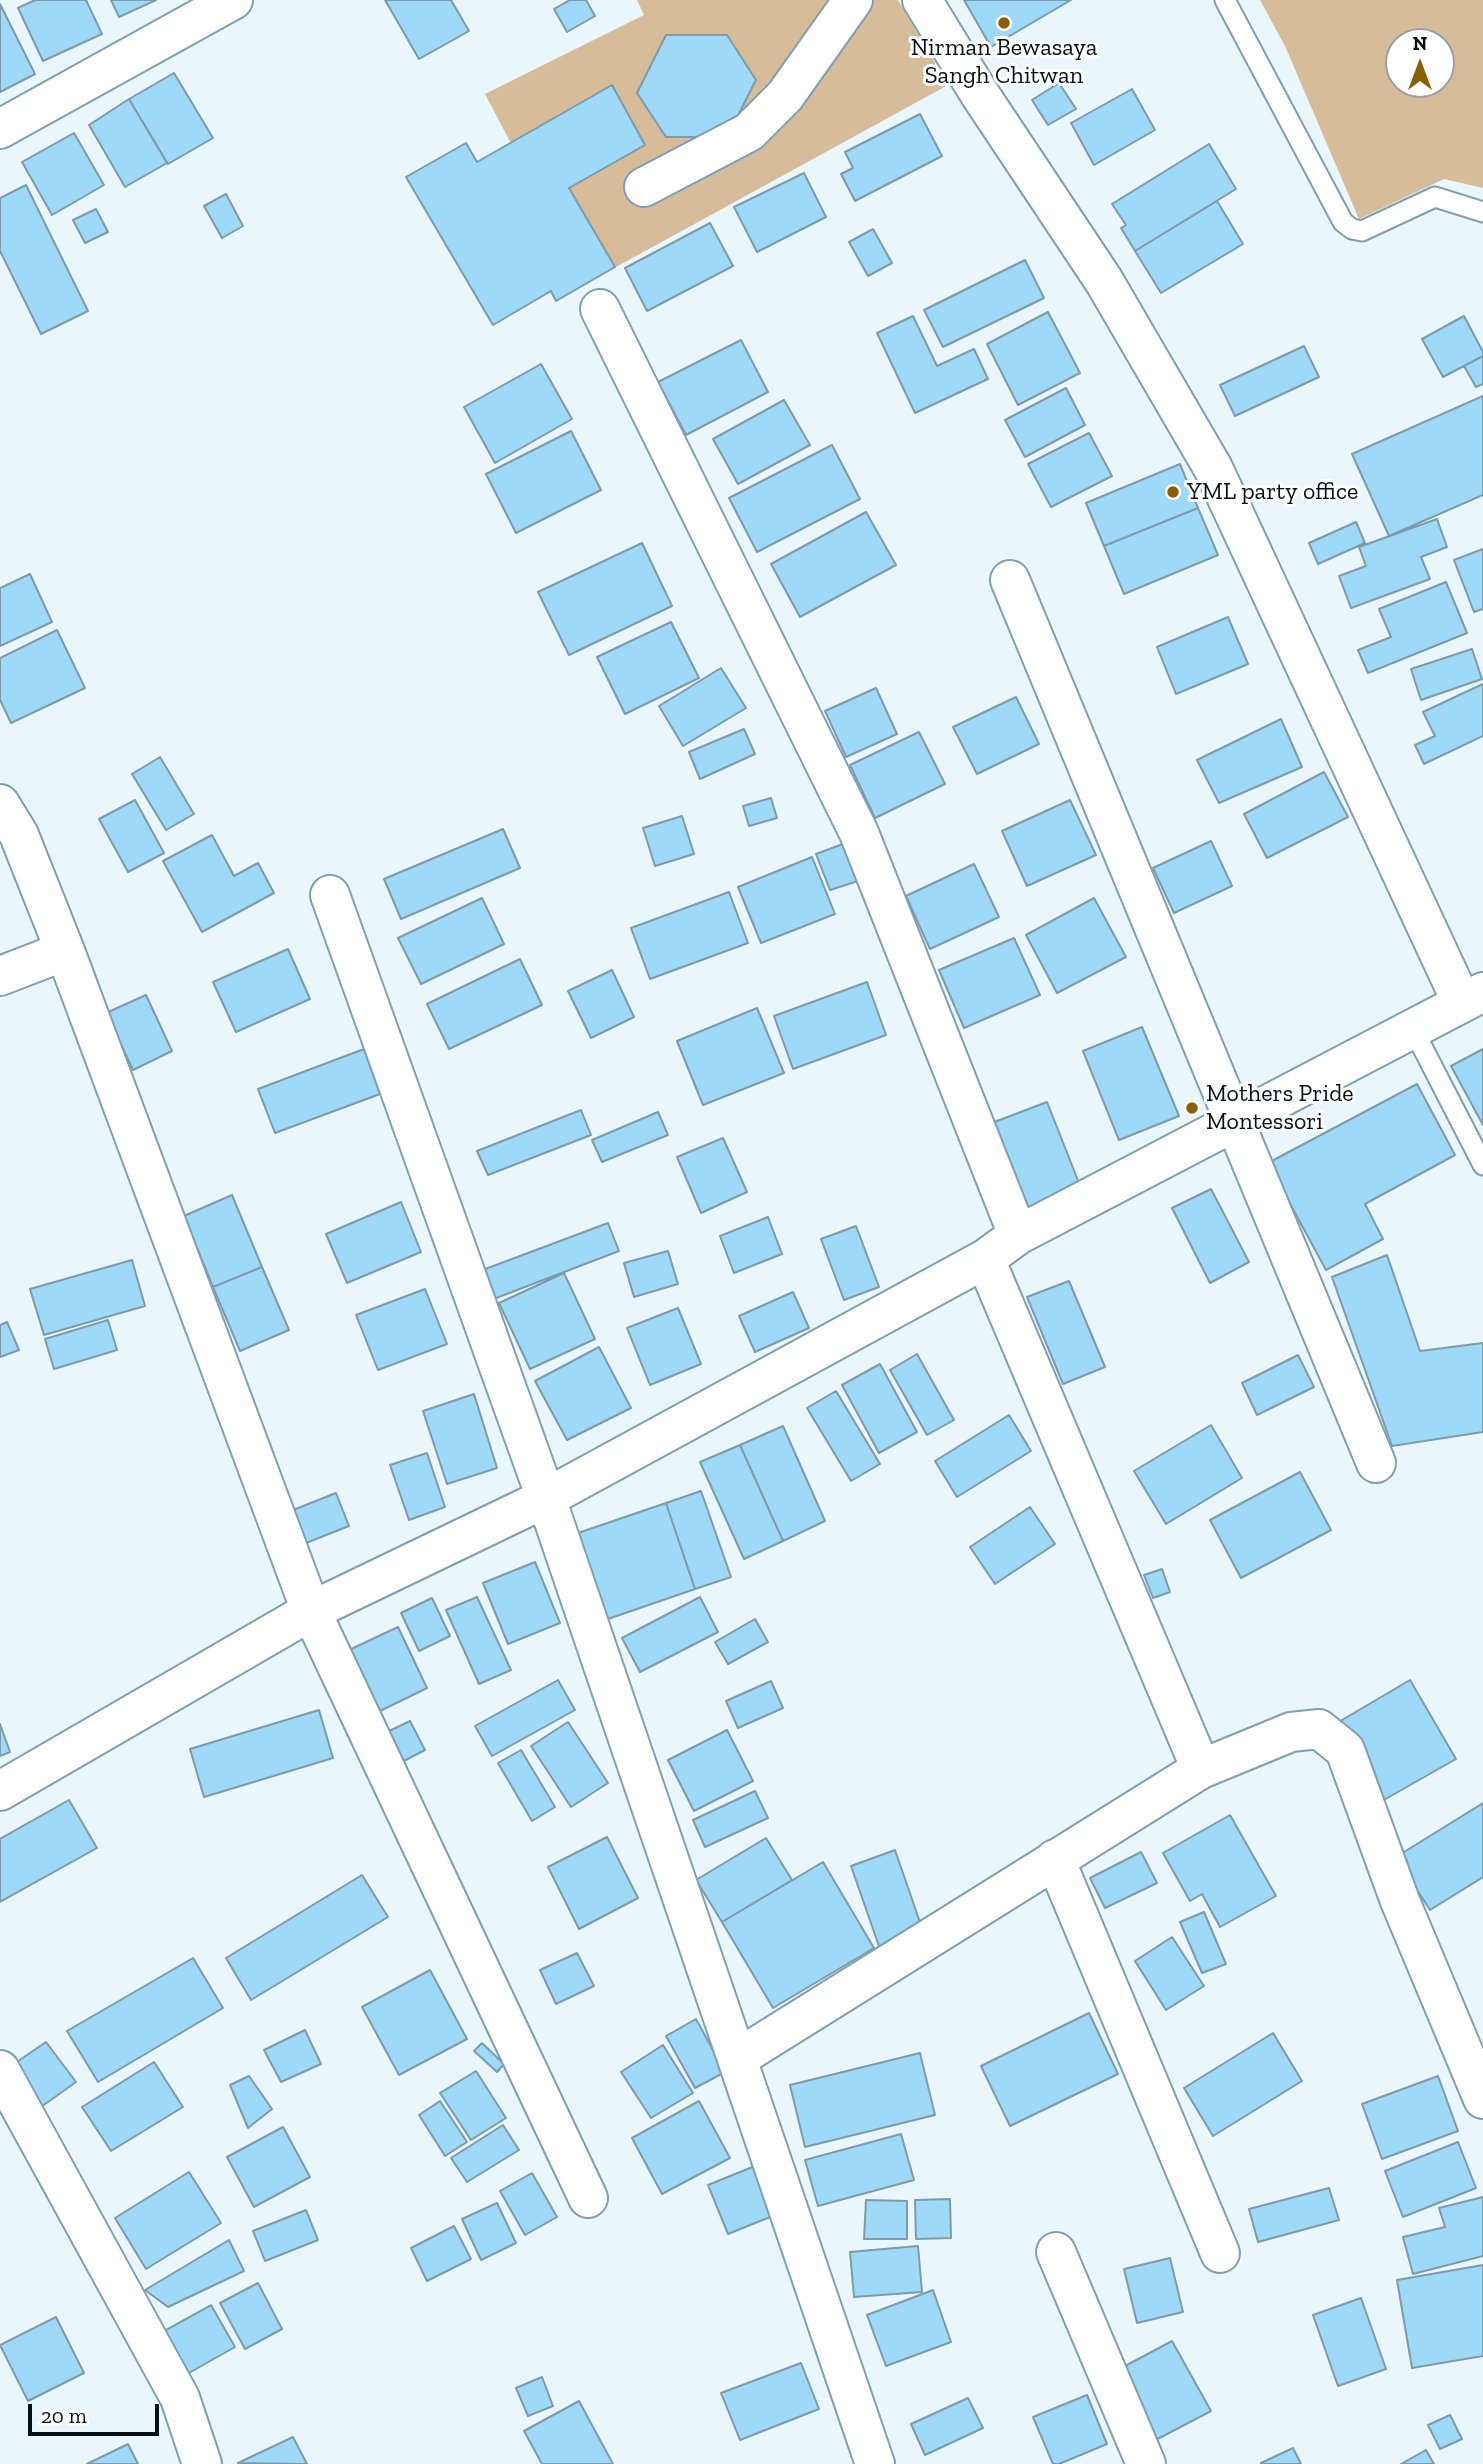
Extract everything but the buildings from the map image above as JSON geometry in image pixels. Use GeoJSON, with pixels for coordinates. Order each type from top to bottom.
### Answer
{"type":"FeatureCollection","features":[{"type":"Feature","properties":{"kind":"street"},"geometry":{"type":"LineString","coordinates":[[0,130],[233,0]]}},
{"type":"Feature","properties":{"kind":"street"},"geometry":{"type":"LineString","coordinates":[[644,187],[749,132],[785,96],[853,0]]}},
{"type":"Feature","properties":{"kind":"street"},"geometry":{"type":"LineString","coordinates":[[0,1791],[311,1611],[546,1498],[985,1259],[1018,1235],[1473,998],[1213,468],[1104,281],[979,93],[922,0]]}},
{"type":"Feature","properties":{"kind":"street"},"geometry":{"type":"LineString","coordinates":[[600,309],[859,832],[1018,1235]]}},
{"type":"Feature","properties":{"kind":"street"},"geometry":{"type":"LineString","coordinates":[[1010,580],[1376,1463]]}},
{"type":"Feature","properties":{"kind":"street"},"geometry":{"type":"LineString","coordinates":[[0,804],[19,835],[65,951],[311,1611],[588,2198]]}},
{"type":"Feature","properties":{"kind":"street"},"geometry":{"type":"LineString","coordinates":[[330,895],[546,1498],[876,2464]]}},
{"type":"Feature","properties":{"kind":"street"},"geometry":{"type":"LineString","coordinates":[[0,976],[65,951]]}},
{"type":"Feature","properties":{"kind":"street"},"geometry":{"type":"LineString","coordinates":[[985,1259],[1201,1769]]}},
{"type":"Feature","properties":{"kind":"street"},"geometry":{"type":"LineString","coordinates":[[738,2058],[1201,1769],[1291,1731],[1318,1729],[1345,1751],[1400,1901],[1483,2099]]}},
{"type":"Feature","properties":{"kind":"street"},"geometry":{"type":"LineString","coordinates":[[1055,1859],[1220,2253]]}},
{"type":"Feature","properties":{"kind":"street"},"geometry":{"type":"LineString","coordinates":[[0,2070],[180,2398],[202,2464]]}},
{"type":"Feature","properties":{"kind":"street"},"geometry":{"type":"LineString","coordinates":[[1056,2252],[1146,2464]]}},
{"type":"Feature","properties":{"kind":"lane"},"geometry":{"type":"LineString","coordinates":[[1225,0],[1343,222],[1352,229],[1362,230],[1435,197],[1483,212]]}},
{"type":"Feature","properties":{"kind":"lane"},"geometry":{"type":"LineString","coordinates":[[1413,1029],[1483,1165]]}},
{"type":"Feature","properties":{"kind":"shaded area"},"geometry":{"type":"Polygon","coordinates":[[[637,0],[898,0],[948,85],[585,284],[485,94],[644,15],[637,0]]]}},
{"type":"Feature","properties":{"kind":"shaded area"},"geometry":{"type":"Polygon","coordinates":[[[1260,0],[1483,0],[1483,188],[1444,179],[1359,219],[1285,46],[1260,0]]]}},
{"type":"Feature","properties":{"kind":"place","name":"Nirman Bewasaya Sangh Chitwan"},"geometry":{"type":"Point","coordinates":[1004,23]}},
{"type":"Feature","properties":{"kind":"place","name":"YML party office"},"geometry":{"type":"Point","coordinates":[1173,492]}},
{"type":"Feature","properties":{"kind":"place","name":"Mothers Pride Montessori"},"geometry":{"type":"Point","coordinates":[1192,1108]}}]}
